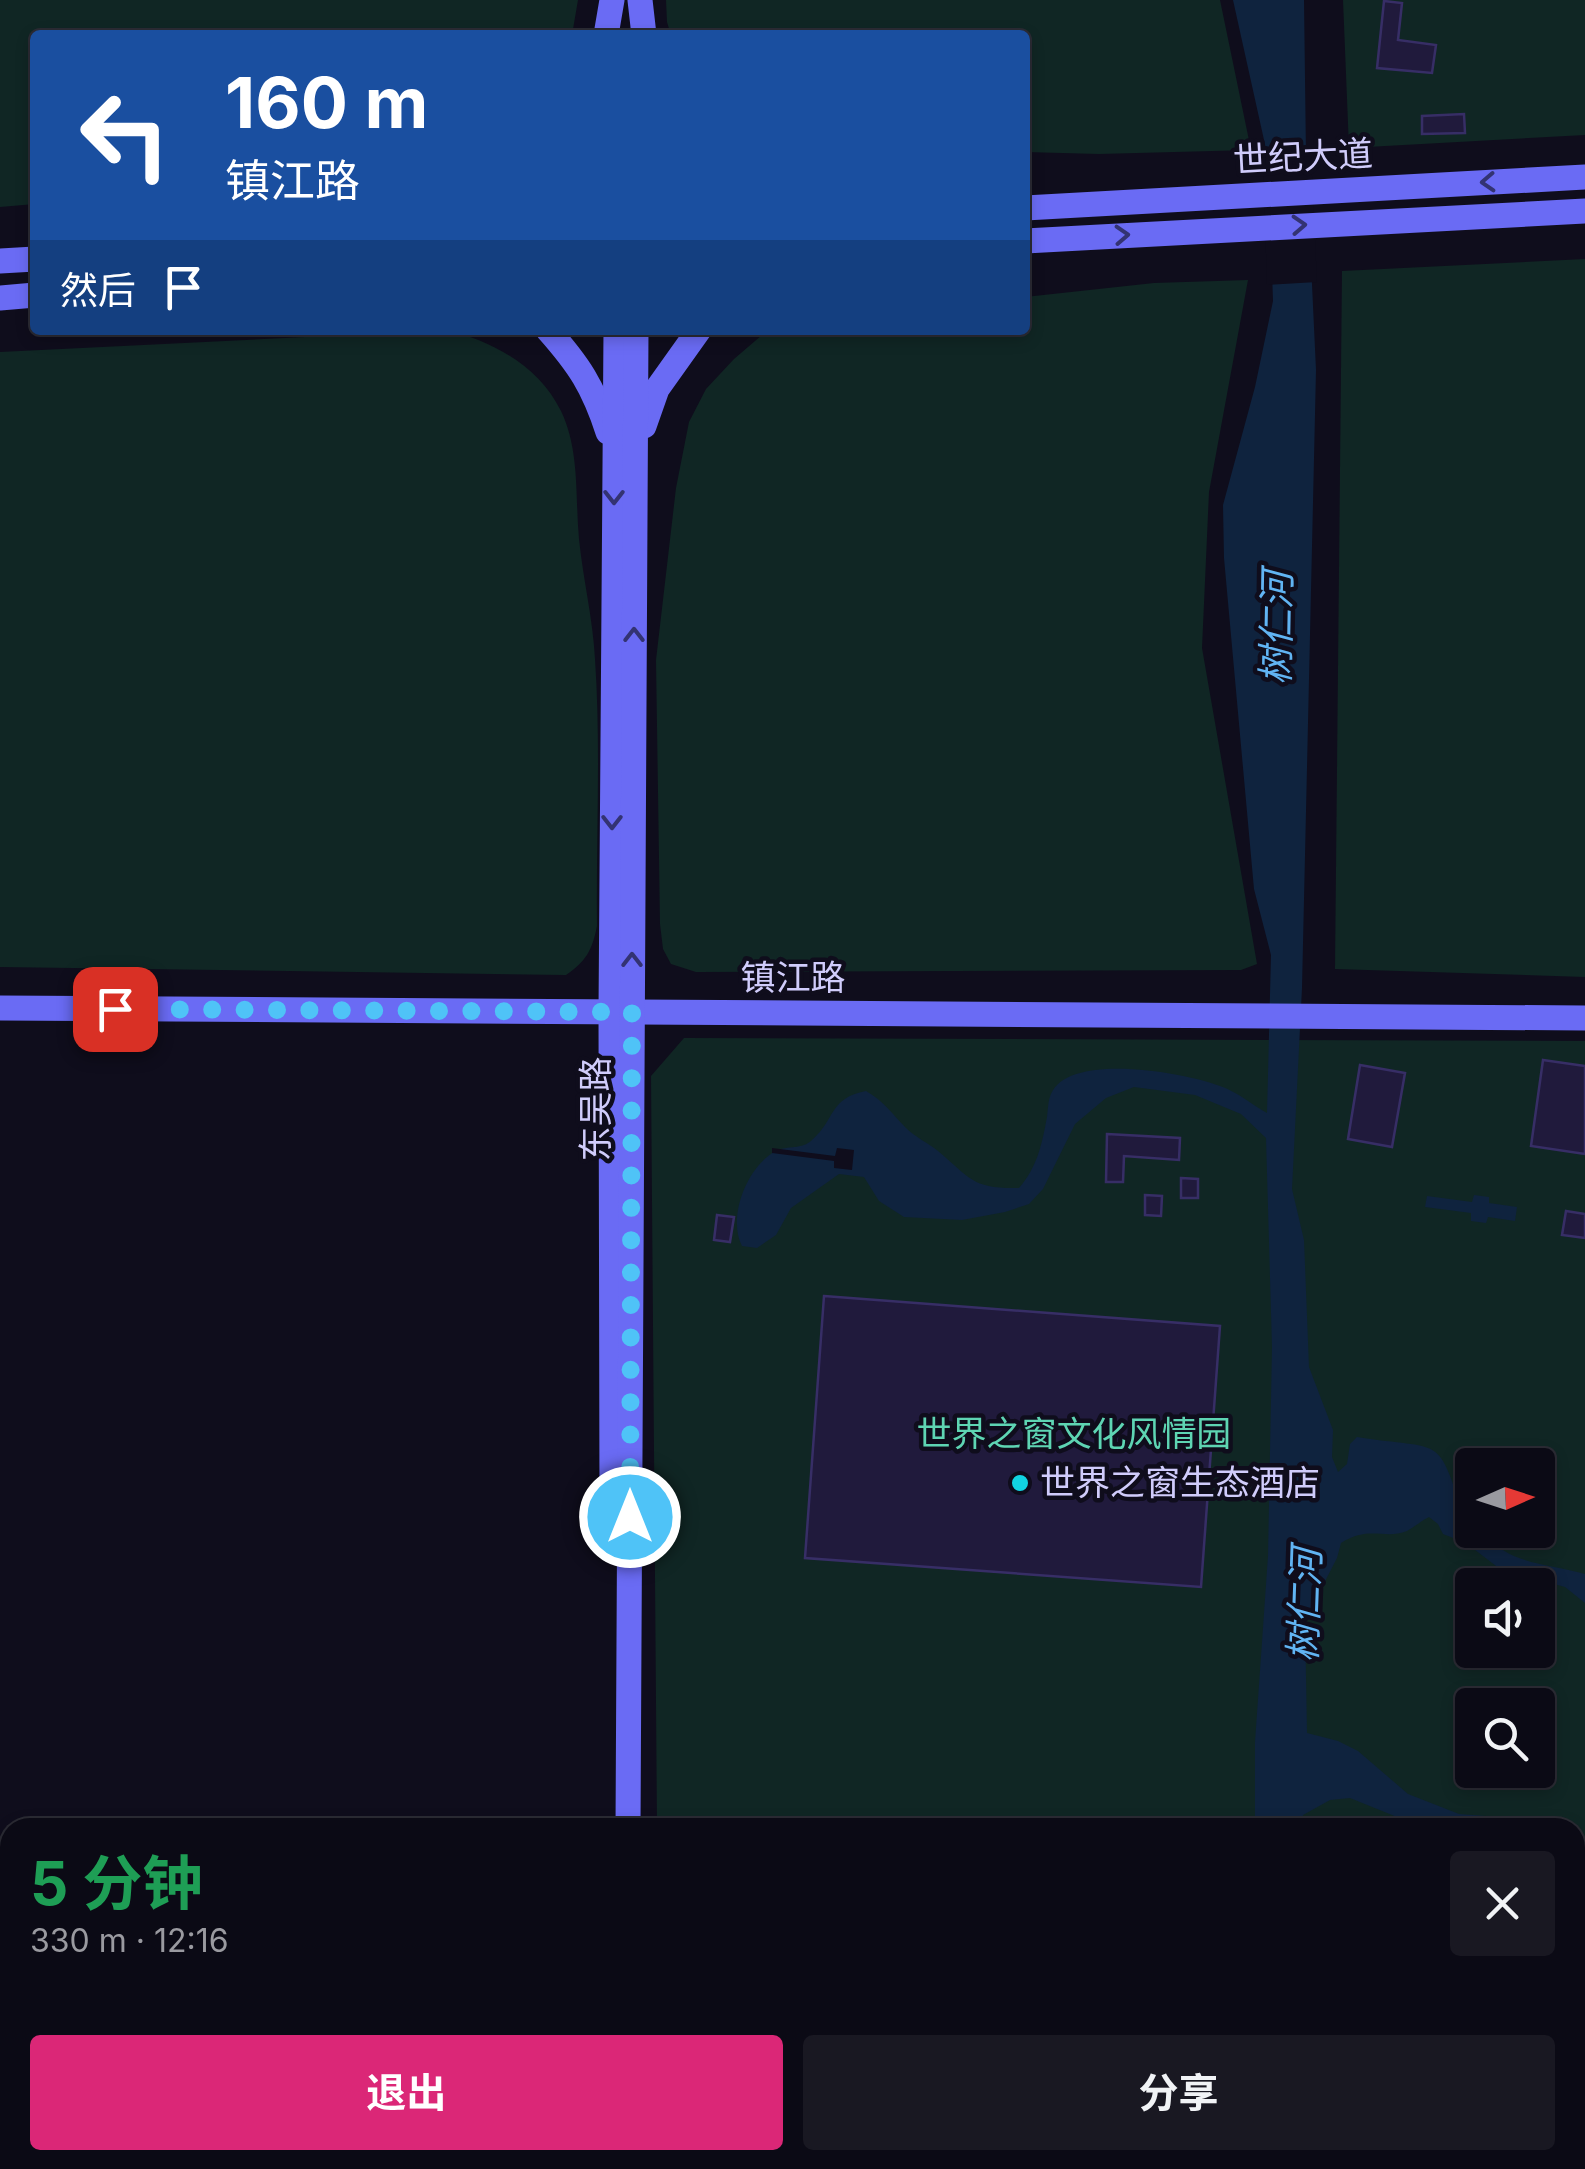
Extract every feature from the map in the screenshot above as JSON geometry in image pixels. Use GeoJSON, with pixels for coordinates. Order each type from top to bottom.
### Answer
{"type":"FeatureCollection","features":[{"type":"Feature","properties":{"kind":"street"},"geometry":{"type":"LineString","coordinates":[[607,30],[615,0]]}},
{"type":"Feature","properties":{"kind":"street"},"geometry":{"type":"LineString","coordinates":[[615,0],[618,30]]}},
{"type":"Feature","properties":{"kind":"street"},"geometry":{"type":"LineString","coordinates":[[636,30],[638,0]]}},
{"type":"Feature","properties":{"kind":"street"},"geometry":{"type":"LineString","coordinates":[[638,0],[643,30]]}},
{"type":"Feature","properties":{"kind":"street","name":"世纪大道"},"geometry":{"type":"LineString","coordinates":[[1033,206],[1585,177]]}},
{"type":"Feature","properties":{"kind":"street","name":"世纪大道"},"geometry":{"type":"LineString","coordinates":[[1030,241],[1585,211]]}},
{"type":"Feature","properties":{"kind":"street"},"geometry":{"type":"LineString","coordinates":[[0,262],[30,260]]}},
{"type":"Feature","properties":{"kind":"street"},"geometry":{"type":"LineString","coordinates":[[0,298],[30,295]]}},
{"type":"Feature","properties":{"kind":"street"},"geometry":{"type":"LineString","coordinates":[[552,335],[595,392],[625,450]]}},
{"type":"Feature","properties":{"kind":"street","name":"东吴路"},"geometry":{"type":"LineString","coordinates":[[614,1818],[625,450],[616,335]]}},
{"type":"Feature","properties":{"kind":"street","name":"东吴路"},"geometry":{"type":"LineString","coordinates":[[625,450],[636,335]]}},
{"type":"Feature","properties":{"kind":"street"},"geometry":{"type":"LineString","coordinates":[[625,450],[656,388],[695,335]]}},
{"type":"Feature","properties":{"kind":"street","name":"镇江路"},"geometry":{"type":"LineString","coordinates":[[0,1008],[1585,1018]]}},
{"type":"Feature","properties":{"kind":"street","name":"东吴路"},"geometry":{"type":"LineString","coordinates":[[622,1012],[628,1818]]}},
{"type":"Feature","properties":{"kind":"green space"},"geometry":{"type":"Polygon","coordinates":[[[0,0],[578,0],[573,30],[30,30],[30,204],[0,207],[0,0]]]}},
{"type":"Feature","properties":{"kind":"green space"},"geometry":{"type":"Polygon","coordinates":[[[666,0],[1220,0],[1251,150],[1030,152],[1030,30],[669,30],[666,0]]]}},
{"type":"Feature","properties":{"kind":"green space"},"geometry":{"type":"Polygon","coordinates":[[[1343,0],[1585,0],[1585,135],[1349,148],[1343,0]]]}},
{"type":"Feature","properties":{"kind":"green space"},"geometry":{"type":"Polygon","coordinates":[[[1585,259],[1585,977],[1335,969],[1342,271],[1585,259]]]}},
{"type":"Feature","properties":{"kind":"green space"},"geometry":{"type":"Polygon","coordinates":[[[1248,280],[1209,492],[1202,648],[1257,964],[1241,970],[696,972],[671,964],[663,949],[660,924],[656,660],[676,488],[689,422],[706,389],[762,335],[1030,335],[1030,296],[1154,283],[1248,280]]]}},
{"type":"Feature","properties":{"kind":"green space"},"geometry":{"type":"Polygon","coordinates":[[[345,335],[463,335],[498,349],[541,381],[561,411],[571,442],[597,692],[597,926],[587,955],[579,965],[566,975],[0,967],[0,352],[345,335]]]}},
{"type":"Feature","properties":{"kind":"green space","name":"世界之窗文化风情园"},"geometry":{"type":"Polygon","coordinates":[[[684,1038],[1585,1041],[1585,1818],[657,1818],[651,1076],[684,1038]]]}},
{"type":"Feature","properties":{"kind":"water","name":"树仁河"},"geometry":{"type":"Polygon","coordinates":[[[1233,0],[1304,0],[1306,156],[1316,370],[1302,988],[1292,1189],[1304,1240],[1309,1367],[1333,1430],[1332,1457],[1338,1472],[1347,1464],[1350,1444],[1357,1437],[1422,1446],[1441,1459],[1455,1490],[1455,1539],[1443,1534],[1429,1517],[1407,1531],[1360,1535],[1341,1543],[1305,1620],[1307,1733],[1358,1751],[1408,1794],[1459,1814],[1513,1818],[1404,1818],[1350,1798],[1330,1800],[1302,1818],[1255,1818],[1255,1742],[1268,1556],[1272,1347],[1266,1138],[1241,1114],[1195,1095],[1134,1087],[1106,1098],[1075,1124],[1043,1189],[1029,1204],[962,1220],[904,1217],[879,1201],[864,1177],[839,1174],[791,1208],[776,1235],[757,1248],[742,1246],[738,1234],[739,1207],[756,1168],[776,1151],[808,1143],[839,1104],[866,1091],[966,1175],[982,1184],[1004,1188],[1019,1188],[1025,1180],[1041,1146],[1051,1094],[1062,1081],[1080,1073],[1130,1069],[1182,1076],[1227,1089],[1267,1113],[1271,955],[1254,889],[1224,558],[1223,505],[1273,301],[1268,158],[1233,0]]]}},
{"type":"Feature","properties":{"kind":"water"},"geometry":{"type":"Polygon","coordinates":[[[1474,1195],[1489,1197],[1489,1203],[1517,1207],[1515,1221],[1488,1217],[1486,1223],[1471,1221],[1471,1213],[1425,1207],[1427,1196],[1472,1202],[1474,1195]]]}},
{"type":"Feature","properties":{"kind":"water"},"geometry":{"type":"Polygon","coordinates":[[[1473,1548],[1500,1548],[1529,1561],[1585,1574],[1585,1603],[1555,1584],[1555,1568],[1499,1568],[1473,1548]]]}},
{"type":"Feature","properties":{"kind":"pier"},"geometry":{"type":"Polygon","coordinates":[[[1311,155],[1317,282],[1267,285],[1263,158],[1311,155]]]}},
{"type":"Feature","properties":{"kind":"pier"},"geometry":{"type":"Polygon","coordinates":[[[772,1148],[835,1156],[837,1148],[854,1150],[852,1170],[834,1168],[834,1161],[772,1153],[772,1148]]]}},
{"type":"Feature","properties":{"kind":"building"},"geometry":{"type":"Polygon","coordinates":[[[1384,1],[1402,3],[1398,40],[1436,45],[1432,73],[1377,68],[1384,1]]]}},
{"type":"Feature","properties":{"kind":"building"},"geometry":{"type":"Polygon","coordinates":[[[1464,114],[1465,133],[1422,134],[1422,116],[1464,114]]]}},
{"type":"Feature","properties":{"kind":"building"},"geometry":{"type":"Polygon","coordinates":[[[1543,1060],[1585,1066],[1585,1154],[1531,1146],[1543,1060]]]}},
{"type":"Feature","properties":{"kind":"building"},"geometry":{"type":"Polygon","coordinates":[[[1360,1065],[1405,1073],[1392,1147],[1348,1139],[1360,1065]]]}},
{"type":"Feature","properties":{"kind":"building"},"geometry":{"type":"Polygon","coordinates":[[[1107,1134],[1180,1138],[1179,1160],[1124,1156],[1123,1182],[1106,1182],[1107,1134]]]}},
{"type":"Feature","properties":{"kind":"building"},"geometry":{"type":"Polygon","coordinates":[[[1181,1178],[1198,1179],[1198,1198],[1181,1198],[1181,1178]]]}},
{"type":"Feature","properties":{"kind":"building"},"geometry":{"type":"Polygon","coordinates":[[[1145,1195],[1162,1196],[1161,1216],[1145,1215],[1145,1195]]]}},
{"type":"Feature","properties":{"kind":"building"},"geometry":{"type":"Polygon","coordinates":[[[1566,1211],[1585,1214],[1585,1238],[1562,1235],[1566,1211]]]}},
{"type":"Feature","properties":{"kind":"building"},"geometry":{"type":"Polygon","coordinates":[[[717,1215],[734,1217],[730,1242],[714,1240],[717,1215]]]}},
{"type":"Feature","properties":{"kind":"building"},"geometry":{"type":"Polygon","coordinates":[[[824,1296],[1220,1326],[1201,1587],[805,1558],[824,1296]]]}},
{"type":"Feature","properties":{"kind":"place","name":"世界之窗生态酒店"},"geometry":{"type":"Point","coordinates":[1020,1483]}},
{"type":"Feature","properties":{"kind":"route"},"geometry":{"type":"LineString","coordinates":[[115,1009],[632,1012],[630,1517]]}}]}
